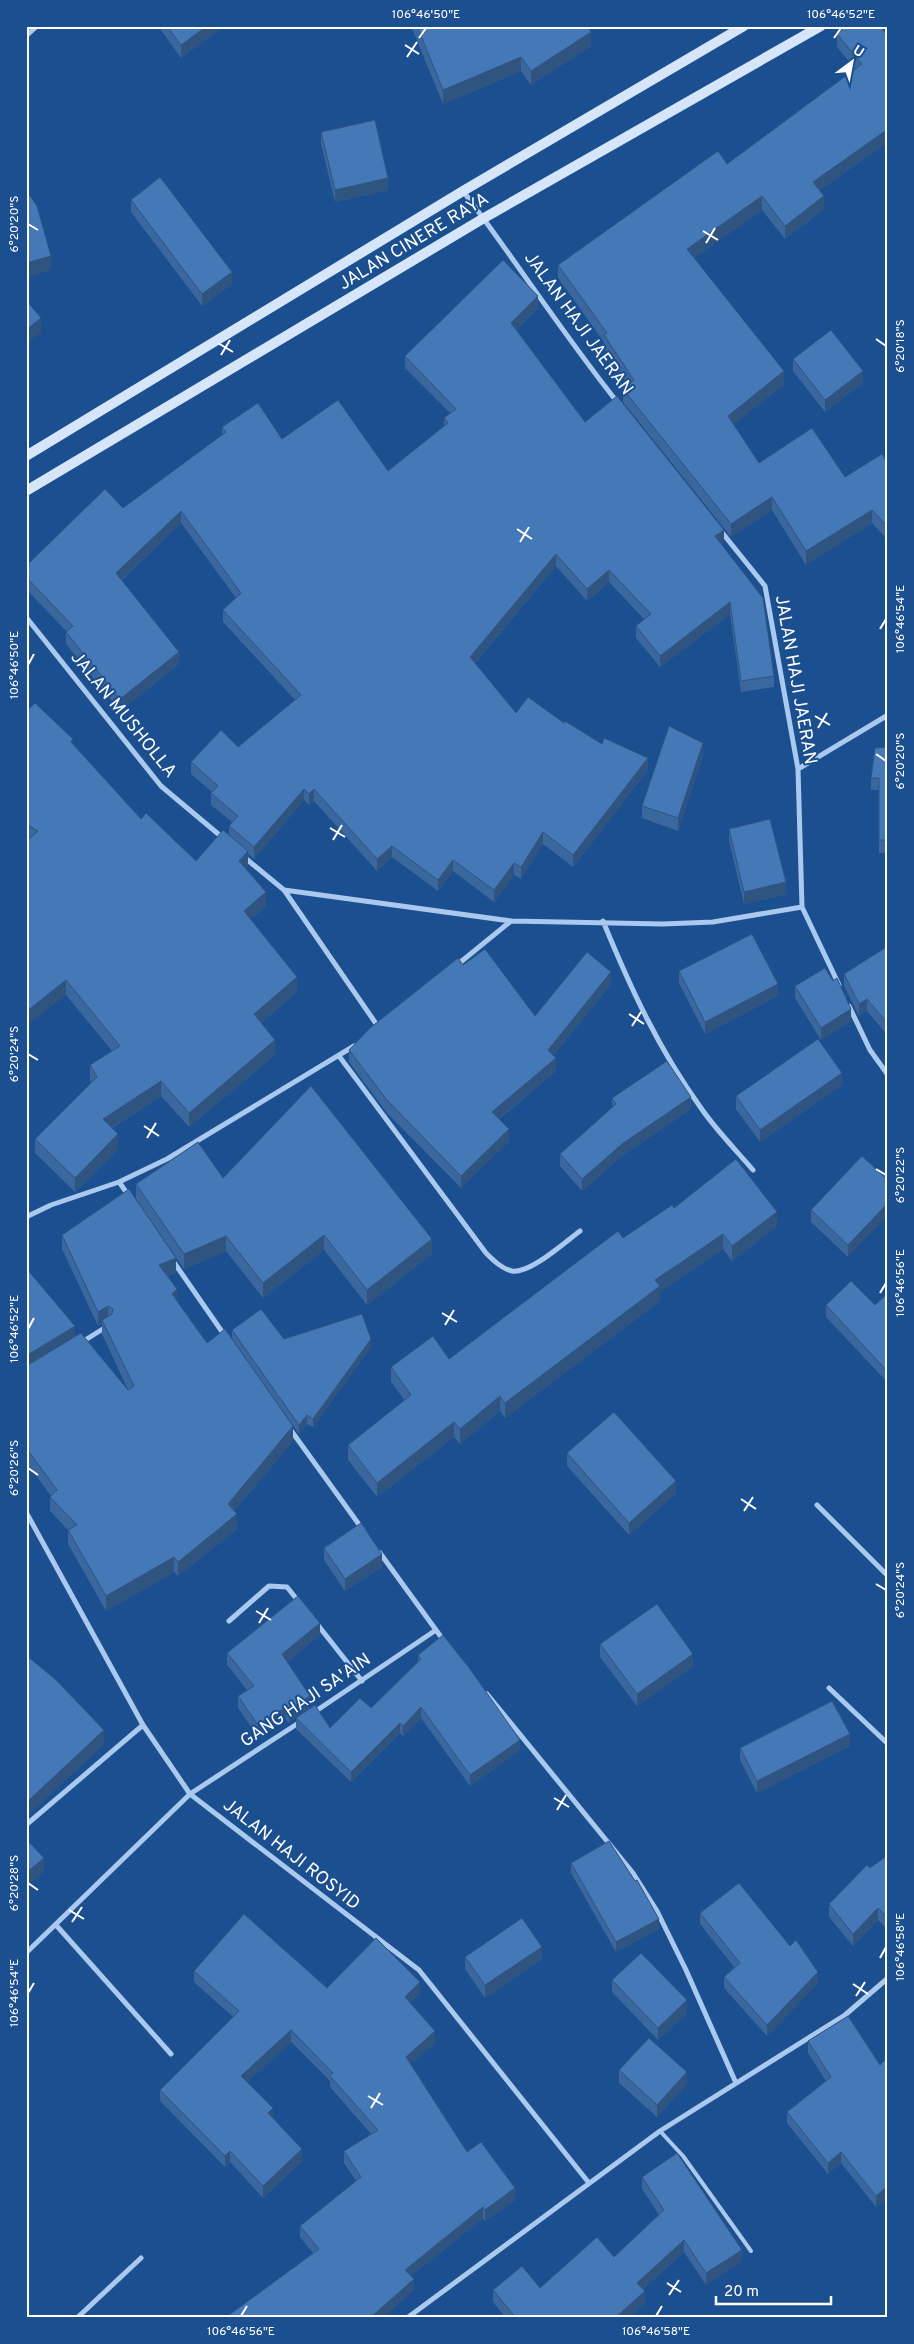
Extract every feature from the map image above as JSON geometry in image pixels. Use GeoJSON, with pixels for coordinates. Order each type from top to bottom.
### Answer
{"type":"FeatureCollection","features":[{"type":"Feature","properties":{"kind":"main road","name":"JALAN CINERE RAYA"},"geometry":{"type":"LineString","coordinates":[[26,456],[463,191],[744,26]]}},
{"type":"Feature","properties":{"kind":"main road","name":"JALAN CINERE RAYA"},"geometry":{"type":"LineString","coordinates":[[26,491],[484,218],[821,26]]}},
{"type":"Feature","properties":{"kind":"street"},"geometry":{"type":"LineString","coordinates":[[26,36],[37,26]]}},
{"type":"Feature","properties":{"kind":"street","name":"JALAN HAJI JAERAN"},"geometry":{"type":"LineString","coordinates":[[463,191],[579,354],[622,408]]}},
{"type":"Feature","properties":{"kind":"street","name":"JALAN HAJI JAERAN"},"geometry":{"type":"LineString","coordinates":[[715,524],[765,586],[798,768],[802,907],[840,987]]}},
{"type":"Feature","properties":{"kind":"street","name":"JALAN MUSHOLLA"},"geometry":{"type":"LineString","coordinates":[[26,617],[161,786],[226,841]]}},
{"type":"Feature","properties":{"kind":"street"},"geometry":{"type":"LineString","coordinates":[[798,768],[888,715]]}},
{"type":"Feature","properties":{"kind":"street"},"geometry":{"type":"LineString","coordinates":[[240,853],[284,890],[379,1028]]}},
{"type":"Feature","properties":{"kind":"street"},"geometry":{"type":"LineString","coordinates":[[284,890],[512,921],[603,921],[663,924],[714,922],[802,907]]}},
{"type":"Feature","properties":{"kind":"street"},"geometry":{"type":"LineString","coordinates":[[453,969],[512,921]]}},
{"type":"Feature","properties":{"kind":"street"},"geometry":{"type":"LineString","coordinates":[[603,921],[631,990],[666,1054],[701,1109],[753,1170]]}},
{"type":"Feature","properties":{"kind":"street"},"geometry":{"type":"LineString","coordinates":[[844,996],[870,1050],[888,1075]]}},
{"type":"Feature","properties":{"kind":"street"},"geometry":{"type":"LineString","coordinates":[[371,1034],[386,1022]]}},
{"type":"Feature","properties":{"kind":"street"},"geometry":{"type":"LineString","coordinates":[[26,1217],[50,1205],[119,1182],[167,1159],[363,1040]]}},
{"type":"Feature","properties":{"kind":"street"},"geometry":{"type":"LineString","coordinates":[[339,1056],[486,1253],[497,1264],[511,1271],[525,1270],[580,1232]]}},
{"type":"Feature","properties":{"kind":"street"},"geometry":{"type":"LineString","coordinates":[[119,1182],[130,1199]]}},
{"type":"Feature","properties":{"kind":"street"},"geometry":{"type":"LineString","coordinates":[[169,1255],[230,1344]]}},
{"type":"Feature","properties":{"kind":"street"},"geometry":{"type":"LineString","coordinates":[[76,1346],[109,1325]]}},
{"type":"Feature","properties":{"kind":"street"},"geometry":{"type":"LineString","coordinates":[[287,1424],[367,1535]]}},
{"type":"Feature","properties":{"kind":"street"},"geometry":{"type":"LineString","coordinates":[[817,1504],[888,1576]]}},
{"type":"Feature","properties":{"kind":"street","name":"JALAN HAJI ROSYID"},"geometry":{"type":"LineString","coordinates":[[26,1512],[143,1725],[190,1794],[419,1970],[589,2183]]}},
{"type":"Feature","properties":{"kind":"street"},"geometry":{"type":"LineString","coordinates":[[378,1551],[448,1645]]}},
{"type":"Feature","properties":{"kind":"street"},"geometry":{"type":"LineString","coordinates":[[228,1620],[269,1586],[288,1587],[306,1611]]}},
{"type":"Feature","properties":{"kind":"street"},"geometry":{"type":"LineString","coordinates":[[312,1618],[362,1681]]}},
{"type":"Feature","properties":{"kind":"street","name":"GANG HAJI SA'AIN"},"geometry":{"type":"LineString","coordinates":[[26,1953],[190,1794],[436,1630]]}},
{"type":"Feature","properties":{"kind":"street"},"geometry":{"type":"LineString","coordinates":[[830,1688],[888,1744]]}},
{"type":"Feature","properties":{"kind":"street"},"geometry":{"type":"LineString","coordinates":[[484,1690],[633,1873],[657,1911],[686,1970],[736,2083]]}},
{"type":"Feature","properties":{"kind":"street"},"geometry":{"type":"LineString","coordinates":[[26,1825],[143,1725]]}},
{"type":"Feature","properties":{"kind":"street"},"geometry":{"type":"LineString","coordinates":[[56,1925],[171,2054]]}},
{"type":"Feature","properties":{"kind":"street"},"geometry":{"type":"LineString","coordinates":[[407,2318],[660,2131],[845,2015],[888,1978]]}},
{"type":"Feature","properties":{"kind":"street"},"geometry":{"type":"LineString","coordinates":[[78,2318],[141,2258]]}},
{"type":"Feature","properties":{"kind":"lane"},"geometry":{"type":"LineString","coordinates":[[660,2131],[683,2156],[751,2251]]}},
{"type":"Feature","properties":{"kind":"building"},"geometry":{"type":"Polygon","coordinates":[[[167,26],[207,26],[181,45],[167,26]]]}},
{"type":"Feature","properties":{"kind":"building"},"geometry":{"type":"Polygon","coordinates":[[[417,26],[587,26],[591,32],[531,71],[521,57],[443,90],[417,26]]]}},
{"type":"Feature","properties":{"kind":"building"},"geometry":{"type":"Polygon","coordinates":[[[846,26],[880,26],[886,34],[888,33],[888,129],[813,182],[824,196],[785,226],[762,196],[687,249],[784,371],[728,416],[759,463],[812,428],[845,477],[882,454],[888,464],[888,527],[872,510],[806,551],[772,497],[731,524],[623,389],[634,380],[604,335],[607,333],[558,265],[718,151],[727,164],[862,64],[837,34],[846,26]]]}},
{"type":"Feature","properties":{"kind":"building"},"geometry":{"type":"Polygon","coordinates":[[[375,120],[388,178],[335,190],[321,132],[375,120]]]}},
{"type":"Feature","properties":{"kind":"building"},"geometry":{"type":"Polygon","coordinates":[[[160,177],[232,272],[202,294],[131,200],[160,177]]]}},
{"type":"Feature","properties":{"kind":"building"},"geometry":{"type":"Polygon","coordinates":[[[26,190],[37,206],[51,256],[26,263],[26,190]]]}},
{"type":"Feature","properties":{"kind":"building"},"geometry":{"type":"Polygon","coordinates":[[[503,260],[538,296],[511,323],[585,422],[617,396],[724,530],[715,536],[763,598],[774,676],[741,681],[730,602],[660,656],[636,626],[651,614],[609,570],[587,589],[556,554],[470,657],[516,713],[528,697],[564,723],[565,721],[602,744],[604,738],[648,758],[573,855],[543,832],[521,867],[514,863],[494,890],[453,860],[438,880],[392,846],[377,859],[314,789],[309,794],[304,789],[254,847],[229,826],[238,816],[211,793],[218,786],[191,762],[221,730],[238,747],[301,695],[223,610],[241,593],[181,511],[116,573],[179,652],[120,699],[66,632],[73,626],[26,577],[26,566],[105,489],[123,508],[226,432],[222,427],[258,403],[282,439],[338,400],[388,471],[448,423],[444,418],[456,409],[405,356],[503,260]]]}},
{"type":"Feature","properties":{"kind":"building"},"geometry":{"type":"Polygon","coordinates":[[[26,300],[41,318],[26,330],[26,300]]]}},
{"type":"Feature","properties":{"kind":"building"},"geometry":{"type":"Polygon","coordinates":[[[831,330],[863,371],[825,400],[793,359],[831,330]]]}},
{"type":"Feature","properties":{"kind":"building"},"geometry":{"type":"Polygon","coordinates":[[[35,703],[73,739],[71,742],[141,819],[146,813],[196,861],[223,830],[248,851],[239,861],[266,892],[244,911],[297,977],[254,1014],[275,1040],[189,1113],[161,1081],[103,1119],[118,1134],[75,1178],[35,1139],[97,1077],[90,1065],[120,1046],[66,980],[26,1012],[26,842],[38,831],[26,824],[26,712],[35,703]]]}},
{"type":"Feature","properties":{"kind":"building"},"geometry":{"type":"Polygon","coordinates":[[[669,726],[703,743],[678,818],[642,806],[669,726]]]}},
{"type":"Feature","properties":{"kind":"building"},"geometry":{"type":"Polygon","coordinates":[[[888,747],[888,840],[879,840],[879,778],[871,778],[875,748],[888,747]]]}},
{"type":"Feature","properties":{"kind":"building"},"geometry":{"type":"Polygon","coordinates":[[[770,819],[786,882],[744,892],[729,829],[770,819]]]}},
{"type":"Feature","properties":{"kind":"building"},"geometry":{"type":"Polygon","coordinates":[[[752,934],[778,984],[705,1022],[679,971],[752,934]]]}},
{"type":"Feature","properties":{"kind":"building"},"geometry":{"type":"Polygon","coordinates":[[[888,946],[888,1024],[867,999],[859,1004],[844,974],[888,946]]]}},
{"type":"Feature","properties":{"kind":"building"},"geometry":{"type":"Polygon","coordinates":[[[485,949],[535,1016],[587,952],[611,972],[548,1050],[556,1058],[492,1112],[509,1129],[461,1176],[387,1100],[349,1050],[370,1028],[458,958],[463,965],[485,949]]]}},
{"type":"Feature","properties":{"kind":"building"},"geometry":{"type":"Polygon","coordinates":[[[825,968],[833,981],[837,978],[851,1009],[821,1028],[795,986],[825,968]]]}},
{"type":"Feature","properties":{"kind":"building"},"geometry":{"type":"Polygon","coordinates":[[[818,1039],[842,1073],[760,1130],[736,1096],[818,1039]]]}},
{"type":"Feature","properties":{"kind":"building"},"geometry":{"type":"Polygon","coordinates":[[[667,1061],[691,1097],[622,1144],[582,1179],[560,1154],[616,1104],[612,1098],[667,1061]]]}},
{"type":"Feature","properties":{"kind":"building"},"geometry":{"type":"Polygon","coordinates":[[[311,1086],[432,1239],[367,1290],[324,1235],[263,1283],[226,1236],[184,1254],[136,1184],[198,1142],[223,1178],[311,1086]]]}},
{"type":"Feature","properties":{"kind":"building"},"geometry":{"type":"Polygon","coordinates":[[[862,1156],[888,1180],[888,1203],[848,1245],[811,1210],[862,1156]]]}},
{"type":"Feature","properties":{"kind":"building"},"geometry":{"type":"Polygon","coordinates":[[[736,1159],[777,1212],[732,1246],[723,1234],[655,1280],[660,1286],[505,1403],[500,1396],[460,1429],[454,1422],[377,1483],[348,1445],[411,1395],[391,1367],[433,1336],[449,1359],[618,1231],[623,1238],[672,1205],[674,1208],[736,1159]]]}},
{"type":"Feature","properties":{"kind":"building"},"geometry":{"type":"Polygon","coordinates":[[[129,1189],[176,1258],[159,1265],[177,1289],[172,1294],[207,1343],[225,1329],[293,1426],[228,1504],[237,1514],[178,1562],[174,1557],[106,1596],[68,1530],[77,1525],[50,1497],[57,1490],[26,1448],[26,1365],[81,1333],[128,1390],[134,1386],[102,1320],[112,1314],[113,1309],[108,1306],[98,1312],[62,1235],[129,1189]]]}},
{"type":"Feature","properties":{"kind":"building"},"geometry":{"type":"Polygon","coordinates":[[[26,1268],[75,1326],[26,1356],[26,1268]]]}},
{"type":"Feature","properties":{"kind":"building"},"geometry":{"type":"Polygon","coordinates":[[[851,1281],[875,1305],[888,1293],[888,1372],[826,1305],[851,1281]]]}},
{"type":"Feature","properties":{"kind":"building"},"geometry":{"type":"Polygon","coordinates":[[[261,1309],[284,1339],[362,1314],[371,1339],[313,1419],[307,1415],[299,1425],[232,1330],[261,1309]]]}},
{"type":"Feature","properties":{"kind":"building"},"geometry":{"type":"Polygon","coordinates":[[[614,1412],[676,1481],[629,1523],[567,1453],[614,1412]]]}},
{"type":"Feature","properties":{"kind":"building"},"geometry":{"type":"Polygon","coordinates":[[[361,1523],[382,1554],[345,1579],[324,1548],[361,1523]]]}},
{"type":"Feature","properties":{"kind":"building"},"geometry":{"type":"Polygon","coordinates":[[[298,1596],[320,1623],[282,1654],[310,1696],[289,1710],[286,1707],[258,1725],[238,1696],[254,1686],[227,1653],[298,1596]]]}},
{"type":"Feature","properties":{"kind":"building"},"geometry":{"type":"Polygon","coordinates":[[[657,1604],[693,1654],[637,1694],[600,1644],[657,1604]]]}},
{"type":"Feature","properties":{"kind":"building"},"geometry":{"type":"Polygon","coordinates":[[[443,1635],[470,1669],[520,1740],[470,1775],[421,1707],[403,1726],[400,1723],[351,1772],[296,1718],[315,1705],[330,1728],[360,1698],[371,1708],[421,1659],[418,1655],[443,1635]]]}},
{"type":"Feature","properties":{"kind":"building"},"geometry":{"type":"Polygon","coordinates":[[[26,1655],[56,1680],[104,1730],[26,1803],[26,1655]]]}},
{"type":"Feature","properties":{"kind":"building"},"geometry":{"type":"Polygon","coordinates":[[[832,1701],[850,1734],[757,1781],[740,1748],[832,1701]]]}},
{"type":"Feature","properties":{"kind":"building"},"geometry":{"type":"Polygon","coordinates":[[[26,1839],[44,1858],[26,1873],[26,1839]]]}},
{"type":"Feature","properties":{"kind":"building"},"geometry":{"type":"Polygon","coordinates":[[[609,1841],[635,1881],[637,1880],[659,1919],[616,1942],[571,1863],[609,1841]]]}},
{"type":"Feature","properties":{"kind":"building"},"geometry":{"type":"Polygon","coordinates":[[[888,1855],[888,1916],[878,1908],[853,1934],[829,1904],[867,1865],[870,1868],[888,1855]]]}},
{"type":"Feature","properties":{"kind":"building"},"geometry":{"type":"Polygon","coordinates":[[[739,1883],[790,1946],[796,1940],[818,1972],[767,2025],[724,1977],[740,1963],[700,1913],[739,1883]]]}},
{"type":"Feature","properties":{"kind":"building"},"geometry":{"type":"Polygon","coordinates":[[[244,1914],[327,1988],[376,1938],[420,1982],[405,1997],[435,2031],[406,2057],[467,2152],[481,2142],[515,2188],[485,2210],[483,2207],[405,2270],[414,2279],[370,2318],[225,2318],[319,2249],[300,2226],[361,2177],[344,2151],[378,2130],[330,2076],[333,2073],[291,2030],[241,2076],[273,2108],[268,2113],[302,2149],[263,2186],[230,2151],[225,2156],[160,2090],[239,2011],[194,1971],[244,1914]]]}},
{"type":"Feature","properties":{"kind":"building"},"geometry":{"type":"Polygon","coordinates":[[[522,1918],[542,1947],[485,1985],[465,1957],[522,1918]]]}},
{"type":"Feature","properties":{"kind":"building"},"geometry":{"type":"Polygon","coordinates":[[[641,1953],[687,2000],[658,2028],[612,1980],[641,1953]]]}},
{"type":"Feature","properties":{"kind":"building"},"geometry":{"type":"Polygon","coordinates":[[[848,2016],[880,2065],[888,2057],[888,2186],[876,2196],[841,2152],[828,2163],[787,2112],[831,2077],[808,2041],[848,2016]]]}},
{"type":"Feature","properties":{"kind":"building"},"geometry":{"type":"Polygon","coordinates":[[[649,2038],[687,2072],[657,2105],[619,2070],[649,2038]]]}},
{"type":"Feature","properties":{"kind":"building"},"geometry":{"type":"Polygon","coordinates":[[[677,2153],[742,2250],[706,2273],[684,2240],[637,2283],[645,2291],[615,2318],[516,2318],[493,2290],[522,2266],[540,2288],[597,2237],[614,2257],[664,2210],[642,2177],[677,2153]]]}}]}
